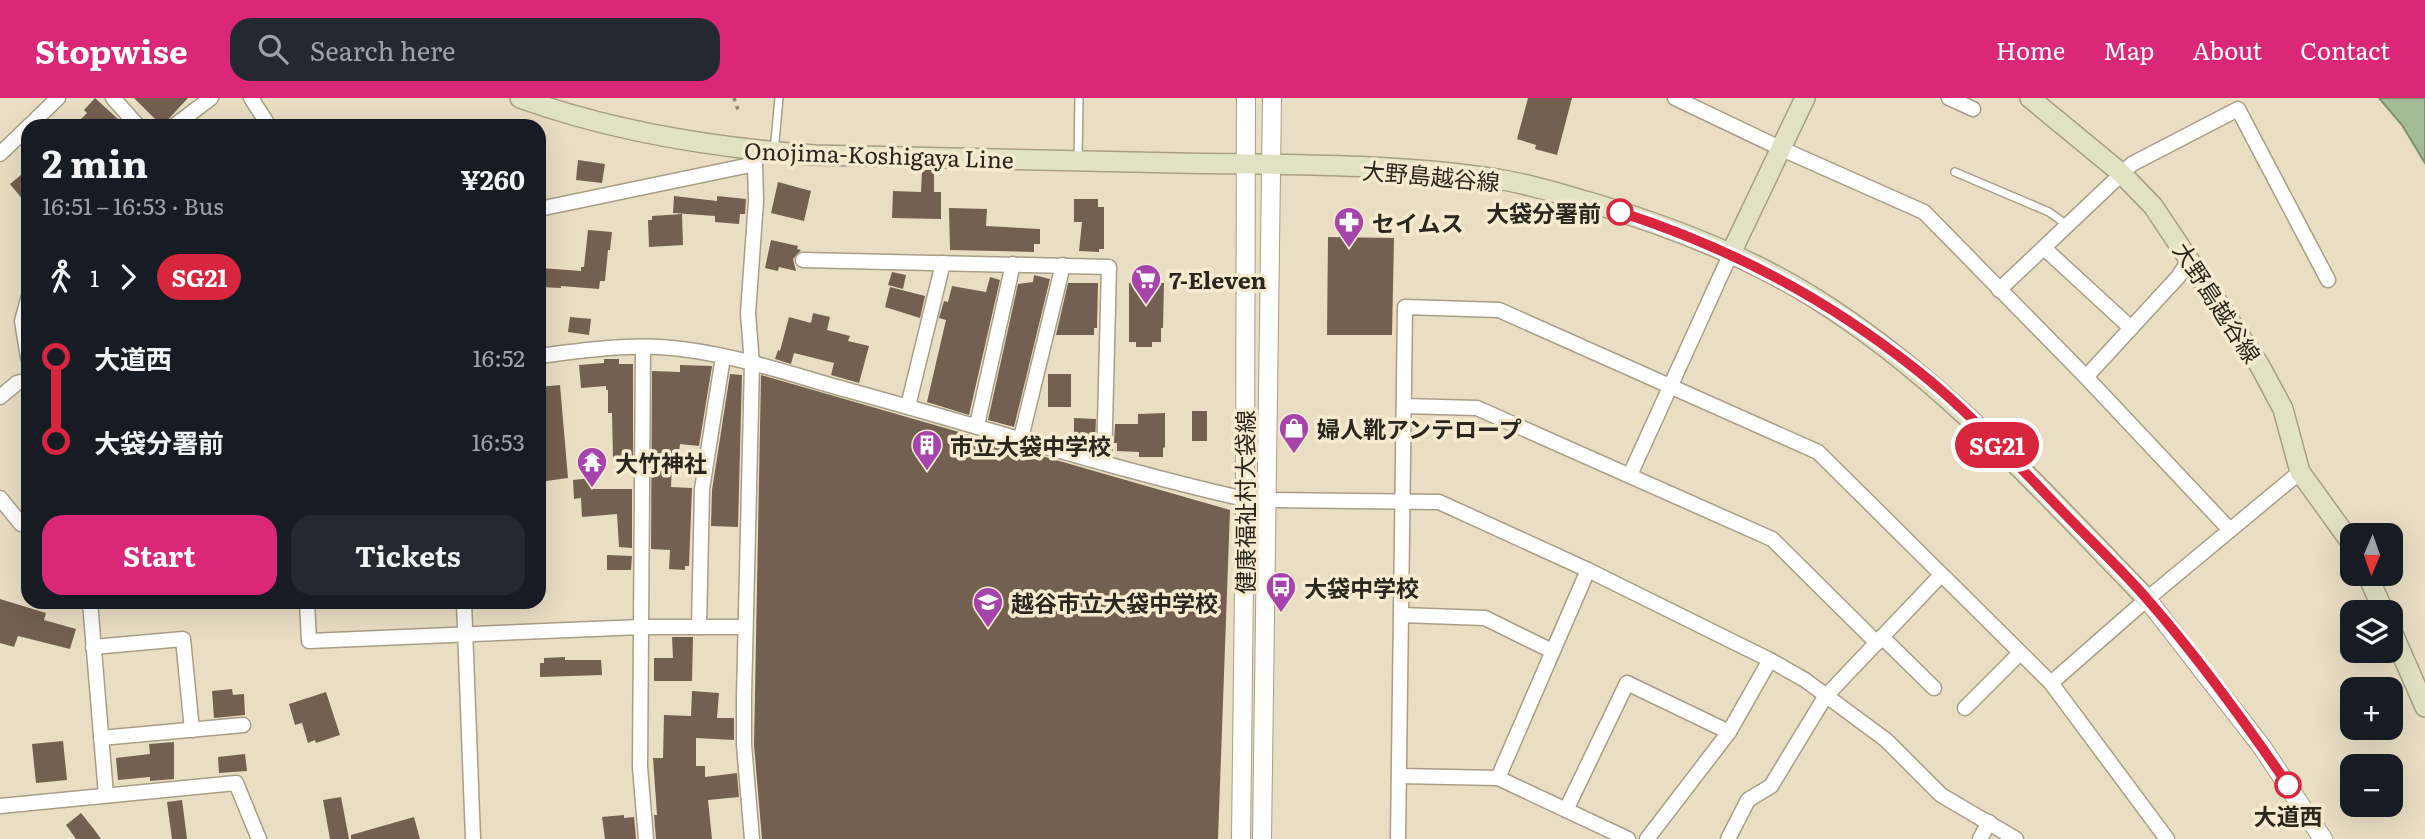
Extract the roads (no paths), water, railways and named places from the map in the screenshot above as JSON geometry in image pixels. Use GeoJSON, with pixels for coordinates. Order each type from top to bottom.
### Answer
{"type":"FeatureCollection","features":[{"type":"Feature","properties":{"kind":"main road","name":"Onojima-Koshigaya Line"},"geometry":{"type":"LineString","coordinates":[[520,98],[564,114],[761,156],[1245,164]]}},
{"type":"Feature","properties":{"kind":"main road"},"geometry":{"type":"LineString","coordinates":[[1731,253],[1805,98]]}},
{"type":"Feature","properties":{"kind":"main road","name":"大野島越谷線"},"geometry":{"type":"LineString","coordinates":[[2030,98],[2121,173],[2154,206],[2260,366],[2283,409],[2300,472],[2340,527]]}},
{"type":"Feature","properties":{"kind":"main road","name":"大野島越谷線"},"geometry":{"type":"LineString","coordinates":[[1245,164],[1395,169],[1506,180],[1621,212],[1731,253],[1811,295],[1919,372],[1996,444],[2147,599]]}},
{"type":"Feature","properties":{"kind":"main road"},"geometry":{"type":"LineString","coordinates":[[2403,657],[2425,707]]}},
{"type":"Feature","properties":{"kind":"street"},"geometry":{"type":"LineString","coordinates":[[37,119],[58,98]]}},
{"type":"Feature","properties":{"kind":"street"},"geometry":{"type":"LineString","coordinates":[[113,98],[132,119]]}},
{"type":"Feature","properties":{"kind":"street"},"geometry":{"type":"LineString","coordinates":[[183,119],[211,98]]}},
{"type":"Feature","properties":{"kind":"street"},"geometry":{"type":"LineString","coordinates":[[251,98],[264,119]]}},
{"type":"Feature","properties":{"kind":"street","name":"健康福祉村大袋線"},"geometry":{"type":"LineString","coordinates":[[1241,839],[1246,98]]}},
{"type":"Feature","properties":{"kind":"street","name":"健康福祉村大袋線"},"geometry":{"type":"LineString","coordinates":[[1262,839],[1272,98]]}},
{"type":"Feature","properties":{"kind":"street"},"geometry":{"type":"LineString","coordinates":[[1675,98],[1924,212],[2086,377],[2230,530]]}},
{"type":"Feature","properties":{"kind":"street"},"geometry":{"type":"LineString","coordinates":[[1954,99],[1973,109]]}},
{"type":"Feature","properties":{"kind":"street"},"geometry":{"type":"LineString","coordinates":[[1999,290],[2132,164],[2238,109],[2328,280]]}},
{"type":"Feature","properties":{"kind":"street"},"geometry":{"type":"LineString","coordinates":[[0,155],[21,135]]}},
{"type":"Feature","properties":{"kind":"street"},"geometry":{"type":"LineString","coordinates":[[546,207],[761,156],[748,313],[751,364],[744,745],[752,839]]}},
{"type":"Feature","properties":{"kind":"street"},"geometry":{"type":"LineString","coordinates":[[2044,248],[2131,328]]}},
{"type":"Feature","properties":{"kind":"street"},"geometry":{"type":"LineString","coordinates":[[1630,475],[1731,253]]}},
{"type":"Feature","properties":{"kind":"street"},"geometry":{"type":"LineString","coordinates":[[2086,377],[2178,277],[2190,259]]}},
{"type":"Feature","properties":{"kind":"street"},"geometry":{"type":"LineString","coordinates":[[803,260],[1109,267],[1104,463]]}},
{"type":"Feature","properties":{"kind":"street"},"geometry":{"type":"LineString","coordinates":[[908,406],[943,263]]}},
{"type":"Feature","properties":{"kind":"street"},"geometry":{"type":"LineString","coordinates":[[977,425],[1013,264]]}},
{"type":"Feature","properties":{"kind":"street"},"geometry":{"type":"LineString","coordinates":[[1021,438],[1063,265]]}},
{"type":"Feature","properties":{"kind":"street"},"geometry":{"type":"LineString","coordinates":[[1398,839],[1405,307],[1499,310],[1818,453],[2051,683],[2167,839]]}},
{"type":"Feature","properties":{"kind":"street"},"geometry":{"type":"LineString","coordinates":[[546,355],[606,348],[643,347],[678,349],[723,357],[977,425],[1104,463],[1245,499]]}},
{"type":"Feature","properties":{"kind":"street"},"geometry":{"type":"LineString","coordinates":[[643,347],[640,766],[646,839]]}},
{"type":"Feature","properties":{"kind":"street"},"geometry":{"type":"LineString","coordinates":[[699,627],[702,489],[723,357]]}},
{"type":"Feature","properties":{"kind":"street"},"geometry":{"type":"LineString","coordinates":[[0,397],[21,382]]}},
{"type":"Feature","properties":{"kind":"street"},"geometry":{"type":"LineString","coordinates":[[1404,406],[1477,408],[1772,539],[1934,688]]}},
{"type":"Feature","properties":{"kind":"street"},"geometry":{"type":"LineString","coordinates":[[2051,683],[2300,472]]}},
{"type":"Feature","properties":{"kind":"street"},"geometry":{"type":"LineString","coordinates":[[0,498],[21,524]]}},
{"type":"Feature","properties":{"kind":"street"},"geometry":{"type":"LineString","coordinates":[[1266,500],[1439,502],[1588,570],[1805,680],[1886,740],[1941,794],[2016,839]]}},
{"type":"Feature","properties":{"kind":"street"},"geometry":{"type":"LineString","coordinates":[[1498,779],[1588,570]]}},
{"type":"Feature","properties":{"kind":"street"},"geometry":{"type":"LineString","coordinates":[[1728,839],[1748,800],[1771,786],[1825,697],[1941,575]]}},
{"type":"Feature","properties":{"kind":"street"},"geometry":{"type":"LineString","coordinates":[[2147,599],[2262,747],[2323,839]]}},
{"type":"Feature","properties":{"kind":"street"},"geometry":{"type":"LineString","coordinates":[[90,609],[106,796]]}},
{"type":"Feature","properties":{"kind":"street"},"geometry":{"type":"LineString","coordinates":[[307,609],[309,641],[640,627],[745,626]]}},
{"type":"Feature","properties":{"kind":"street"},"geometry":{"type":"LineString","coordinates":[[464,609],[473,839]]}},
{"type":"Feature","properties":{"kind":"street"},"geometry":{"type":"LineString","coordinates":[[1401,615],[1485,618],[1552,651]]}},
{"type":"Feature","properties":{"kind":"street"},"geometry":{"type":"LineString","coordinates":[[93,647],[183,639],[192,730]]}},
{"type":"Feature","properties":{"kind":"street"},"geometry":{"type":"LineString","coordinates":[[1965,708],[2020,653]]}},
{"type":"Feature","properties":{"kind":"street"},"geometry":{"type":"LineString","coordinates":[[1647,839],[1729,732],[1770,660]]}},
{"type":"Feature","properties":{"kind":"street"},"geometry":{"type":"LineString","coordinates":[[1566,810],[1627,683],[1729,732]]}},
{"type":"Feature","properties":{"kind":"street"},"geometry":{"type":"LineString","coordinates":[[101,738],[243,725]]}},
{"type":"Feature","properties":{"kind":"street"},"geometry":{"type":"LineString","coordinates":[[1399,776],[1498,779],[1628,839]]}},
{"type":"Feature","properties":{"kind":"street"},"geometry":{"type":"LineString","coordinates":[[0,806],[236,783],[259,839]]}},
{"type":"Feature","properties":{"kind":"street"},"geometry":{"type":"LineString","coordinates":[[1980,839],[1989,822]]}},
{"type":"Feature","properties":{"kind":"lane"},"geometry":{"type":"LineString","coordinates":[[761,156],[779,98]]}},
{"type":"Feature","properties":{"kind":"lane"},"geometry":{"type":"LineString","coordinates":[[1078,161],[1079,98]]}},
{"type":"Feature","properties":{"kind":"lane"},"geometry":{"type":"LineString","coordinates":[[1955,172],[2049,212],[2067,225]]}},
{"type":"Feature","properties":{"kind":"place","name":"大袋分署前"},"geometry":{"type":"Point","coordinates":[1620,212]}},
{"type":"Feature","properties":{"kind":"place","name":"セイムス"},"geometry":{"type":"Point","coordinates":[1349,249]}},
{"type":"Feature","properties":{"kind":"place","name":"7-Eleven"},"geometry":{"type":"Point","coordinates":[1146,306]}},
{"type":"Feature","properties":{"kind":"place","name":"婦人靴アンテロープ"},"geometry":{"type":"Point","coordinates":[1294,455]}},
{"type":"Feature","properties":{"kind":"place","name":"市立大袋中学校"},"geometry":{"type":"Point","coordinates":[927,472]}},
{"type":"Feature","properties":{"kind":"place","name":"大竹神社"},"geometry":{"type":"Point","coordinates":[592,489]}},
{"type":"Feature","properties":{"kind":"place","name":"大袋中学校"},"geometry":{"type":"Point","coordinates":[1281,614]}},
{"type":"Feature","properties":{"kind":"place","name":"越谷市立大袋中学校"},"geometry":{"type":"Point","coordinates":[988,629]}},
{"type":"Feature","properties":{"kind":"place","name":"大道西"},"geometry":{"type":"Point","coordinates":[2288,785]}}]}
